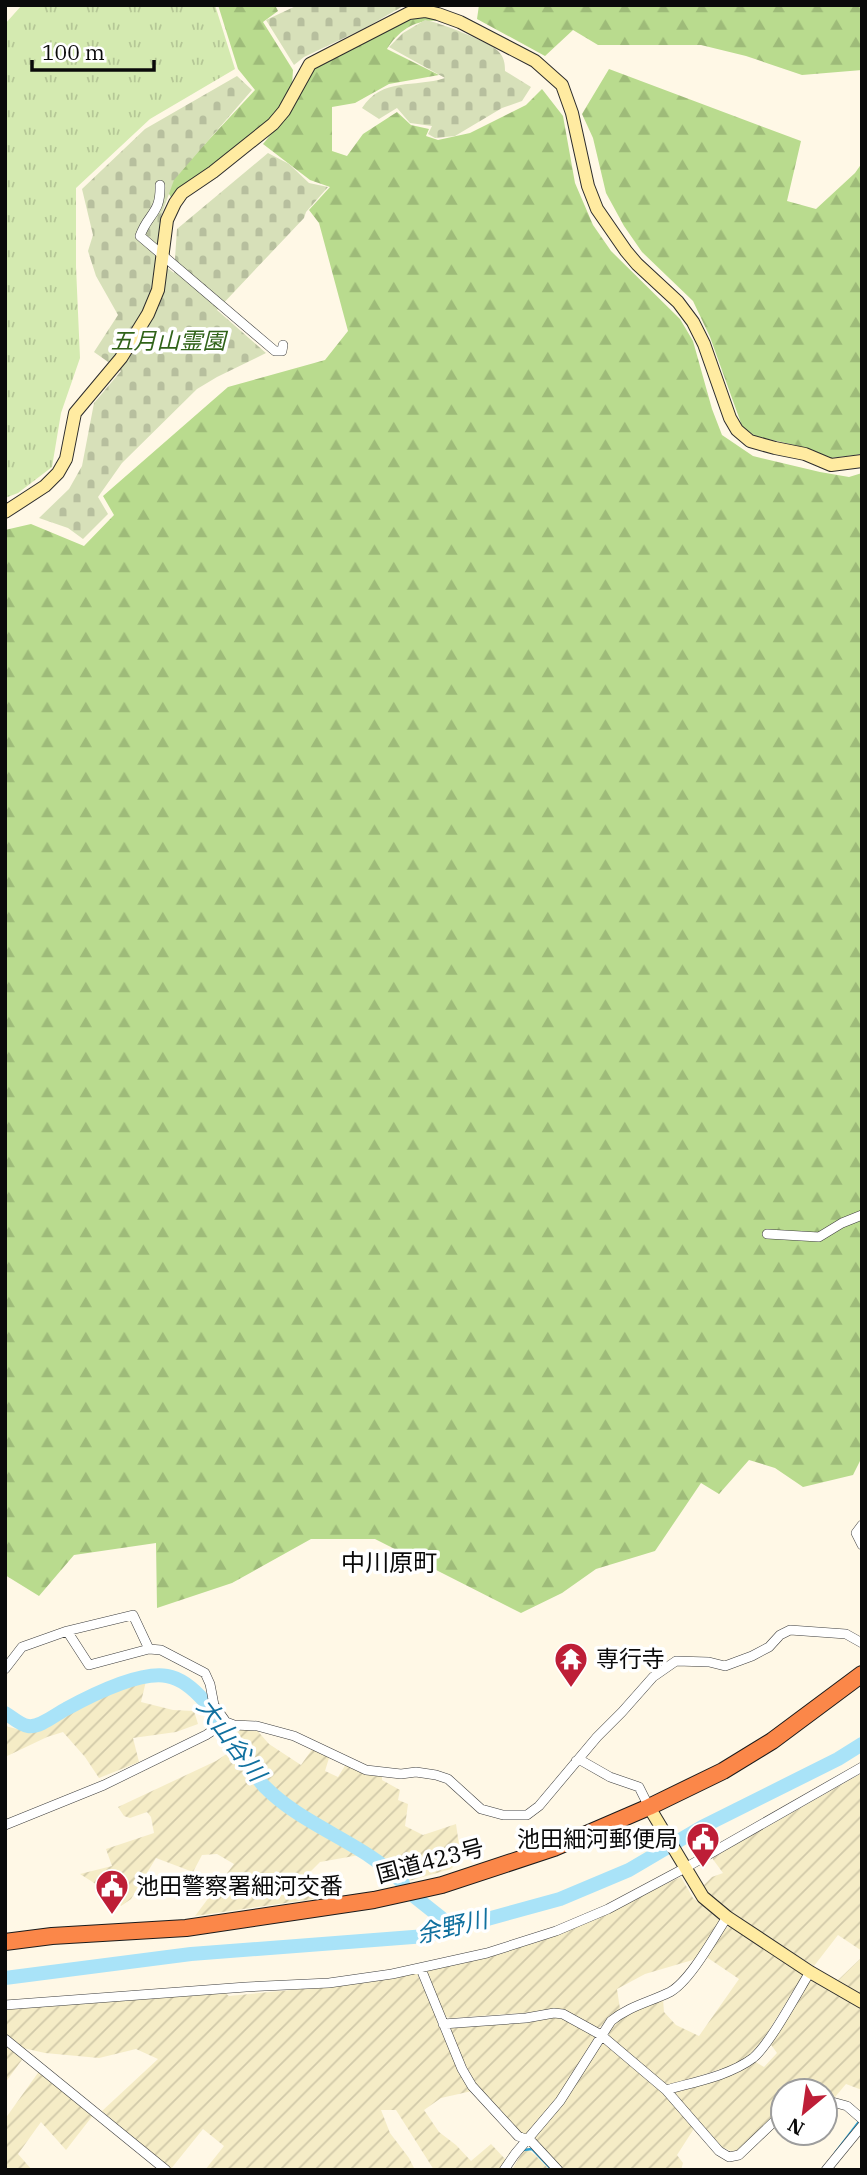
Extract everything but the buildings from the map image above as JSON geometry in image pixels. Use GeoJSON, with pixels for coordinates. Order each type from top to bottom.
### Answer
{"type":"FeatureCollection","features":[{"type":"Feature","properties":{"kind":"highway","name":"国道423号"},"geometry":{"type":"LineString","coordinates":[[5,1942],[52,1936],[186,1928],[374,1900],[442,1885],[652,1813],[772,1741],[862,1674]]}},
{"type":"Feature","properties":{"kind":"street"},"geometry":{"type":"LineString","coordinates":[[5,512],[45,486],[58,473],[66,459],[75,413],[121,358],[148,314],[158,290],[167,220],[182,193],[273,124],[284,111],[310,64],[410,13],[425,11],[460,23],[535,61],[562,85],[572,113],[588,186],[597,209],[637,264],[678,302],[693,322],[737,430],[750,441],[805,454],[831,465],[862,461]]}},
{"type":"Feature","properties":{"kind":"street"},"geometry":{"type":"LineString","coordinates":[[160,186],[160,201],[140,236],[275,351],[282,351],[283,345]]}},
{"type":"Feature","properties":{"kind":"street"},"geometry":{"type":"LineString","coordinates":[[767,1234],[819,1237],[862,1215]]}},
{"type":"Feature","properties":{"kind":"street"},"geometry":{"type":"LineString","coordinates":[[862,1525],[856,1533],[862,1545]]}},
{"type":"Feature","properties":{"kind":"street"},"geometry":{"type":"LineString","coordinates":[[5,1669],[22,1647],[67,1631],[133,1615],[149,1649]]}},
{"type":"Feature","properties":{"kind":"street"},"geometry":{"type":"LineString","coordinates":[[67,1631],[89,1665],[149,1649],[161,1650],[205,1673],[214,1705],[226,1722],[257,1726],[294,1736],[366,1770],[401,1774],[416,1772],[448,1779],[481,1809],[503,1815],[527,1815],[539,1806],[653,1677],[676,1661],[709,1662],[725,1666],[769,1647],[780,1635],[790,1630],[846,1634],[862,1643]]}},
{"type":"Feature","properties":{"kind":"street"},"geometry":{"type":"LineString","coordinates":[[6,1823],[104,1785],[206,1735],[226,1722]]}},
{"type":"Feature","properties":{"kind":"street"},"geometry":{"type":"LineString","coordinates":[[576,1761],[582,1761],[610,1777],[639,1787],[703,1896],[727,1917],[810,1972],[862,2002]]}},
{"type":"Feature","properties":{"kind":"street"},"geometry":{"type":"LineString","coordinates":[[5,2005],[329,1983],[421,1969],[486,1953],[556,1931],[607,1909],[862,1768]]}},
{"type":"Feature","properties":{"kind":"street"},"geometry":{"type":"LineString","coordinates":[[504,2170],[560,2101],[611,2021],[622,2011],[672,1991],[686,1978],[727,1917]]}},
{"type":"Feature","properties":{"kind":"street"},"geometry":{"type":"LineString","coordinates":[[421,1969],[462,2069],[472,2086],[518,2136],[532,2142],[558,2170]]}},
{"type":"Feature","properties":{"kind":"street"},"geometry":{"type":"LineString","coordinates":[[666,2090],[731,2070],[754,2057],[810,1972]]}},
{"type":"Feature","properties":{"kind":"street"},"geometry":{"type":"LineString","coordinates":[[443,2024],[563,2014],[601,2035],[666,2090],[719,2151],[729,2157],[739,2155],[769,2126]]}},
{"type":"Feature","properties":{"kind":"street"},"geometry":{"type":"LineString","coordinates":[[5,2039],[166,2170]]}},
{"type":"Feature","properties":{"kind":"street"},"geometry":{"type":"LineString","coordinates":[[839,2104],[847,2106],[862,2119]]}},
{"type":"Feature","properties":{"kind":"street"},"geometry":{"type":"LineString","coordinates":[[826,2170],[862,2126]]}},
{"type":"Feature","properties":{"kind":"street"},"geometry":{"type":"LineString","coordinates":[[837,2158],[838,2170]]}},
{"type":"Feature","properties":{"kind":"shaded area"},"geometry":{"type":"Polygon","coordinates":[[[146,1681],[141,1702],[173,1710],[194,1711],[198,1724],[176,1732],[133,1738],[139,1762],[99,1778],[63,1732],[5,1757],[5,1726],[29,1732],[119,1688],[146,1681]]]}},
{"type":"Feature","properties":{"kind":"shaded area"},"geometry":{"type":"Polygon","coordinates":[[[226,1728],[255,1728],[269,1744],[301,1765],[313,1748],[329,1758],[325,1771],[338,1777],[346,1764],[367,1775],[382,1776],[382,1780],[400,1790],[398,1800],[408,1804],[405,1826],[423,1835],[456,1824],[461,1859],[451,1869],[405,1882],[386,1863],[371,1853],[320,1862],[307,1875],[328,1891],[321,1898],[195,1916],[234,1864],[217,1854],[202,1855],[193,1872],[156,1858],[131,1899],[121,1906],[113,1895],[80,1874],[112,1866],[106,1849],[154,1833],[151,1817],[147,1812],[130,1818],[124,1816],[118,1807],[216,1761],[234,1749],[240,1744],[226,1728]]]}},
{"type":"Feature","properties":{"kind":"shaded area"},"geometry":{"type":"Polygon","coordinates":[[[862,1773],[862,1951],[838,1935],[814,1966],[727,1911],[702,1887],[712,1877],[723,1873],[712,1858],[862,1773]]]}},
{"type":"Feature","properties":{"kind":"shaded area"},"geometry":{"type":"Polygon","coordinates":[[[681,1877],[693,1898],[718,1917],[720,1922],[696,1959],[645,1974],[617,1989],[620,2009],[597,2029],[561,2010],[452,2018],[441,2016],[425,1975],[428,1970],[600,1914],[681,1877]]]}},
{"type":"Feature","properties":{"kind":"shaded area"},"geometry":{"type":"Polygon","coordinates":[[[735,1926],[804,1974],[764,2038],[748,2057],[730,2066],[671,2085],[665,2084],[609,2038],[609,2031],[617,2020],[631,2011],[663,1999],[664,2012],[676,2025],[699,2036],[739,1979],[705,1956],[724,1927],[735,1926]]]}},
{"type":"Feature","properties":{"kind":"shaded area"},"geometry":{"type":"Polygon","coordinates":[[[862,1957],[862,1996],[836,1982],[862,1957]]]}},
{"type":"Feature","properties":{"kind":"shaded area"},"geometry":{"type":"Polygon","coordinates":[[[417,1973],[460,2072],[472,2091],[441,2098],[424,2110],[439,2132],[471,2161],[491,2144],[506,2160],[500,2170],[434,2170],[396,2110],[381,2110],[390,2133],[415,2170],[205,2170],[224,2146],[203,2129],[170,2170],[102,2111],[158,2059],[136,2049],[99,2058],[45,2053],[23,2048],[5,2035],[5,2008],[225,1993],[229,1996],[323,1987],[417,1973]]]}},
{"type":"Feature","properties":{"kind":"shaded area"},"geometry":{"type":"Polygon","coordinates":[[[814,1979],[862,2008],[862,2090],[846,2084],[839,2092],[839,2077],[769,2077],[769,2122],[736,2153],[717,2145],[675,2094],[676,2090],[754,2061],[764,2067],[777,2053],[769,2042],[808,1982],[814,1979]]]}},
{"type":"Feature","properties":{"kind":"shaded area"},"geometry":{"type":"Polygon","coordinates":[[[558,2017],[569,2019],[593,2033],[595,2039],[558,2099],[526,2134],[520,2134],[475,2083],[448,2030],[451,2025],[558,2017]]]}},
{"type":"Feature","properties":{"kind":"shaded area"},"geometry":{"type":"Polygon","coordinates":[[[606,2043],[658,2086],[695,2127],[677,2155],[683,2163],[681,2170],[562,2170],[535,2140],[534,2135],[600,2044],[606,2043]]]}},
{"type":"Feature","properties":{"kind":"shaded area"},"geometry":{"type":"Polygon","coordinates":[[[5,2044],[24,2057],[5,2083],[5,2044]]]}},
{"type":"Feature","properties":{"kind":"shaded area"},"geometry":{"type":"Polygon","coordinates":[[[40,2070],[94,2114],[66,2150],[41,2122],[18,2154],[32,2170],[5,2170],[5,2119],[40,2070]]]}},
{"type":"Feature","properties":{"kind":"shaded area"},"geometry":{"type":"Polygon","coordinates":[[[528,2150],[550,2170],[512,2170],[523,2151],[528,2150]]]}},
{"type":"Feature","properties":{"kind":"green space"},"geometry":{"type":"Polygon","coordinates":[[[22,5],[215,5],[235,69],[150,119],[76,188],[80,358],[61,413],[52,467],[18,493],[5,498],[5,24],[22,5]]]}},
{"type":"Feature","properties":{"kind":"green space"},"geometry":{"type":"Polygon","coordinates":[[[218,5],[275,5],[278,11],[263,22],[293,70],[292,85],[269,123],[172,199],[165,187],[255,90],[238,69],[218,5]]]}},
{"type":"Feature","properties":{"kind":"green space"},"geometry":{"type":"Polygon","coordinates":[[[298,5],[405,5],[365,28],[304,57],[294,65],[266,20],[298,5]]]}},
{"type":"Feature","properties":{"kind":"green space"},"geometry":{"type":"Polygon","coordinates":[[[479,5],[862,5],[862,70],[802,75],[746,56],[701,45],[598,45],[573,30],[545,56],[477,19],[479,5]]]}},
{"type":"Feature","properties":{"kind":"green space"},"geometry":{"type":"Polygon","coordinates":[[[429,17],[438,21],[422,22],[409,27],[397,36],[387,49],[439,75],[389,84],[355,103],[332,107],[332,151],[347,156],[363,134],[397,112],[411,125],[429,129],[426,136],[438,140],[470,133],[526,105],[542,89],[563,116],[575,183],[593,225],[611,251],[680,319],[693,341],[722,435],[753,456],[849,477],[862,473],[862,1457],[853,1475],[803,1487],[775,1468],[749,1460],[719,1494],[701,1483],[655,1551],[596,1569],[562,1593],[521,1613],[375,1539],[311,1539],[232,1583],[157,1608],[156,1543],[74,1555],[39,1596],[5,1575],[5,530],[31,524],[84,546],[114,515],[103,496],[228,387],[325,360],[348,331],[319,223],[309,210],[330,187],[310,180],[263,144],[315,67],[407,20],[429,17]]]}},
{"type":"Feature","properties":{"kind":"green space"},"geometry":{"type":"Polygon","coordinates":[[[425,20],[463,33],[498,51],[504,60],[505,71],[531,87],[522,101],[502,108],[455,136],[435,138],[428,134],[432,126],[410,123],[397,108],[379,119],[362,108],[370,98],[389,88],[445,78],[389,47],[403,33],[425,20]]]}},
{"type":"Feature","properties":{"kind":"green space"},"geometry":{"type":"Polygon","coordinates":[[[609,69],[801,141],[787,201],[816,209],[855,173],[862,163],[862,454],[831,458],[807,448],[755,436],[742,426],[710,337],[693,301],[642,252],[606,193],[593,138],[582,114],[609,69]]]}},
{"type":"Feature","properties":{"kind":"green space","name":"五月山霊園"},"geometry":{"type":"Polygon","coordinates":[[[237,76],[252,90],[174,180],[161,216],[157,260],[174,273],[177,229],[268,153],[289,164],[309,183],[328,187],[304,218],[217,310],[266,353],[197,389],[122,463],[98,497],[108,514],[83,539],[68,528],[39,518],[69,489],[82,466],[94,403],[121,371],[94,352],[118,315],[96,276],[88,251],[93,235],[82,189],[145,129],[237,76]]]}},
{"type":"Feature","properties":{"kind":"waterway","name":"大山谷川"},"geometry":{"type":"LineString","coordinates":[[5,1713],[22,1724],[33,1726],[129,1681],[156,1675],[182,1682],[209,1706],[264,1786],[297,1813],[370,1856],[403,1883]]}},
{"type":"Feature","properties":{"kind":"waterway","name":"余野川"},"geometry":{"type":"LineString","coordinates":[[5,1978],[191,1954],[426,1936],[560,1899],[629,1870],[702,1827],[838,1759],[862,1744]]}},
{"type":"Feature","properties":{"kind":"waterway","name":"大山谷川"},"geometry":{"type":"LineString","coordinates":[[415,1897],[454,1928]]}},
{"type":"Feature","properties":{"kind":"waterway"},"geometry":{"type":"LineString","coordinates":[[835,2153],[861,2119]]}},
{"type":"Feature","properties":{"kind":"waterway"},"geometry":{"type":"LineString","coordinates":[[523,2150],[532,2149],[552,2170]]}},
{"type":"Feature","properties":{"kind":"place","name":"専行寺"},"geometry":{"type":"Point","coordinates":[571,1689]}},
{"type":"Feature","properties":{"kind":"place","name":"池田細河郵便局"},"geometry":{"type":"Point","coordinates":[703,1869]}},
{"type":"Feature","properties":{"kind":"place","name":"池田警察署細河交番"},"geometry":{"type":"Point","coordinates":[112,1916]}},
{"type":"Feature","properties":{"kind":"district","name":"中川原町"},"geometry":{"type":"Point","coordinates":[389,1563]}}]}
